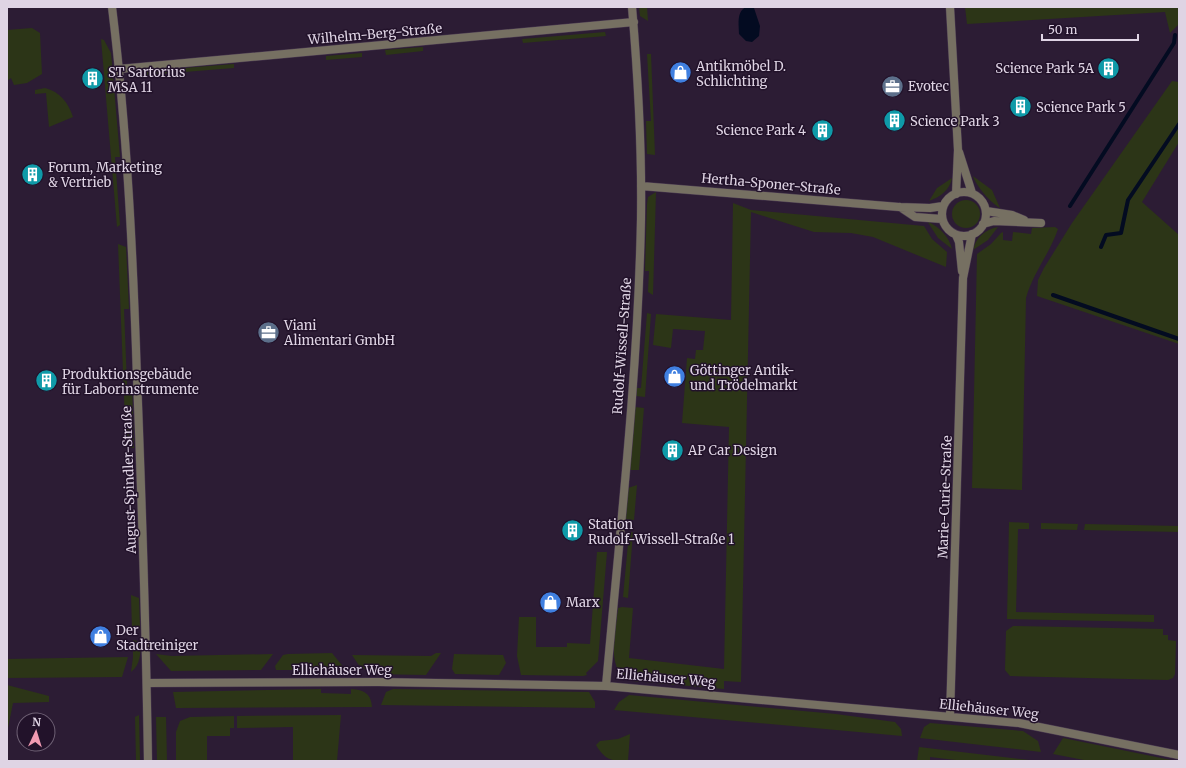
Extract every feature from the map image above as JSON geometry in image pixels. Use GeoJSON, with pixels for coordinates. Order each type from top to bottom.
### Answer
{"type":"FeatureCollection","features":[{"type":"Feature","properties":{"kind":"street","name":"August-Spindler-Straße"},"geometry":{"type":"LineString","coordinates":[[112,7],[119,68],[131,222],[146,599],[148,761]]}},
{"type":"Feature","properties":{"kind":"street","name":"Rudolf-Wissell-Straße"},"geometry":{"type":"LineString","coordinates":[[606,686],[636,333],[641,218],[637,78],[632,7]]}},
{"type":"Feature","properties":{"kind":"street"},"geometry":{"type":"LineString","coordinates":[[950,7],[958,150],[956,194]]}},
{"type":"Feature","properties":{"kind":"street","name":"Wilhelm-Berg-Straße"},"geometry":{"type":"LineString","coordinates":[[119,68],[634,22]]}},
{"type":"Feature","properties":{"kind":"street"},"geometry":{"type":"LineString","coordinates":[[958,150],[964,164],[972,193],[980,200],[986,211],[983,224]]}},
{"type":"Feature","properties":{"kind":"street","name":"Hertha-Sponer-Straße"},"geometry":{"type":"LineString","coordinates":[[641,186],[770,198],[899,207],[930,208],[943,206]]}},
{"type":"Feature","properties":{"kind":"street"},"geometry":{"type":"LineString","coordinates":[[972,193],[956,194],[950,197],[943,206],[942,219],[947,228],[956,235],[972,234],[983,224],[994,221],[1041,222]]}},
{"type":"Feature","properties":{"kind":"street","name":"Hertha-Sponer-Straße"},"geometry":{"type":"LineString","coordinates":[[899,207],[915,217],[942,219]]}},
{"type":"Feature","properties":{"kind":"street"},"geometry":{"type":"LineString","coordinates":[[986,211],[1012,215],[1028,221]]}},
{"type":"Feature","properties":{"kind":"street","name":"Marie-Curie-Straße"},"geometry":{"type":"LineString","coordinates":[[963,278],[972,234]]}},
{"type":"Feature","properties":{"kind":"street","name":"Marie-Curie-Straße"},"geometry":{"type":"LineString","coordinates":[[950,717],[963,278],[959,242],[956,235]]}},
{"type":"Feature","properties":{"kind":"street","name":"Elliehäuser Weg"},"geometry":{"type":"LineString","coordinates":[[147,683],[371,682],[606,686],[1019,723],[1051,728],[1179,755]]}},
{"type":"Feature","properties":{"kind":"green space"},"geometry":{"type":"Polygon","coordinates":[[[639,7],[647,7],[648,21],[640,16],[639,7]]]}},
{"type":"Feature","properties":{"kind":"green space"},"geometry":{"type":"Polygon","coordinates":[[[965,7],[1179,7],[1179,24],[1170,33],[1165,12],[967,24],[965,7]]]}},
{"type":"Feature","properties":{"kind":"green space"},"geometry":{"type":"Polygon","coordinates":[[[32,28],[40,33],[42,74],[27,83],[14,85],[11,78],[7,81],[7,30],[32,28]]]}},
{"type":"Feature","properties":{"kind":"green space"},"geometry":{"type":"Polygon","coordinates":[[[605,32],[606,36],[523,43],[522,39],[605,32]]]}},
{"type":"Feature","properties":{"kind":"green space"},"geometry":{"type":"Polygon","coordinates":[[[101,39],[104,40],[111,53],[120,157],[115,157],[120,225],[117,227],[101,39]]]}},
{"type":"Feature","properties":{"kind":"green space"},"geometry":{"type":"Polygon","coordinates":[[[423,47],[423,51],[386,55],[385,50],[423,47]]]}},
{"type":"Feature","properties":{"kind":"green space"},"geometry":{"type":"Polygon","coordinates":[[[362,53],[362,57],[326,60],[326,56],[362,53]]]}},
{"type":"Feature","properties":{"kind":"green space"},"geometry":{"type":"Polygon","coordinates":[[[647,54],[651,54],[655,155],[647,154],[646,121],[651,121],[647,54]]]}},
{"type":"Feature","properties":{"kind":"green space"},"geometry":{"type":"Polygon","coordinates":[[[234,64],[234,68],[147,75],[147,71],[234,64]]]}},
{"type":"Feature","properties":{"kind":"green space"},"geometry":{"type":"Polygon","coordinates":[[[1172,81],[1179,82],[1179,142],[1142,202],[1179,235],[1179,344],[1037,296],[1038,280],[1072,223],[1172,81]]]}},
{"type":"Feature","properties":{"kind":"green space"},"geometry":{"type":"Polygon","coordinates":[[[45,88],[55,92],[63,98],[73,117],[49,127],[46,93],[35,94],[35,90],[45,88]]]}},
{"type":"Feature","properties":{"kind":"green space"},"geometry":{"type":"Polygon","coordinates":[[[973,176],[992,190],[1000,208],[984,194],[977,185],[973,176]]]}},
{"type":"Feature","properties":{"kind":"green space"},"geometry":{"type":"Polygon","coordinates":[[[952,178],[949,186],[944,192],[929,201],[937,188],[952,178]]]}},
{"type":"Feature","properties":{"kind":"green space"},"geometry":{"type":"Polygon","coordinates":[[[656,192],[653,295],[648,292],[649,271],[645,271],[647,204],[648,197],[656,192]]]}},
{"type":"Feature","properties":{"kind":"green space"},"geometry":{"type":"Polygon","coordinates":[[[966,200],[976,204],[980,214],[976,224],[966,228],[956,224],[952,214],[956,204],[966,200]]]}},
{"type":"Feature","properties":{"kind":"green space"},"geometry":{"type":"Polygon","coordinates":[[[733,203],[751,210],[924,226],[932,239],[947,252],[946,267],[873,237],[851,233],[814,232],[751,212],[741,682],[724,681],[724,689],[632,681],[623,676],[618,669],[615,660],[614,638],[618,608],[622,607],[633,608],[629,658],[724,669],[729,427],[682,423],[687,358],[695,359],[696,350],[703,350],[705,331],[673,329],[671,348],[653,345],[656,314],[731,320],[733,203]]]}},
{"type":"Feature","properties":{"kind":"green space"},"geometry":{"type":"Polygon","coordinates":[[[927,221],[943,232],[949,240],[952,249],[938,238],[927,221]]]}},
{"type":"Feature","properties":{"kind":"green space"},"geometry":{"type":"Polygon","coordinates":[[[998,227],[988,240],[973,250],[976,242],[985,232],[998,227]]]}},
{"type":"Feature","properties":{"kind":"green space"},"geometry":{"type":"Polygon","coordinates":[[[1055,227],[1058,229],[1055,238],[1033,280],[1026,298],[1022,490],[972,488],[977,254],[991,244],[1003,232],[1003,240],[1012,241],[1013,232],[1031,234],[1032,228],[1055,227]]]}},
{"type":"Feature","properties":{"kind":"green space"},"geometry":{"type":"Polygon","coordinates":[[[118,244],[126,247],[129,309],[124,309],[127,385],[132,385],[134,448],[126,448],[118,244]]]}},
{"type":"Feature","properties":{"kind":"green space"},"geometry":{"type":"Polygon","coordinates":[[[647,313],[651,314],[645,397],[636,396],[637,388],[641,388],[647,313]]]}},
{"type":"Feature","properties":{"kind":"green space"},"geometry":{"type":"Polygon","coordinates":[[[635,407],[644,408],[639,470],[629,470],[635,407]]]}},
{"type":"Feature","properties":{"kind":"green space"},"geometry":{"type":"Polygon","coordinates":[[[637,485],[634,520],[625,519],[628,488],[637,485]]]}},
{"type":"Feature","properties":{"kind":"green space"},"geometry":{"type":"Polygon","coordinates":[[[128,520],[136,524],[137,546],[129,546],[128,520]]]}},
{"type":"Feature","properties":{"kind":"green space"},"geometry":{"type":"Polygon","coordinates":[[[1009,522],[1029,523],[1029,529],[1018,529],[1016,612],[1154,615],[1154,622],[1007,619],[1009,522]]]}},
{"type":"Feature","properties":{"kind":"green space"},"geometry":{"type":"Polygon","coordinates":[[[1041,523],[1078,524],[1077,530],[1041,529],[1041,523]]]}},
{"type":"Feature","properties":{"kind":"green space"},"geometry":{"type":"Polygon","coordinates":[[[1085,524],[1179,526],[1179,532],[1084,530],[1085,524]]]}},
{"type":"Feature","properties":{"kind":"green space"},"geometry":{"type":"Polygon","coordinates":[[[633,532],[628,598],[623,597],[629,533],[633,532]]]}},
{"type":"Feature","properties":{"kind":"green space"},"geometry":{"type":"Polygon","coordinates":[[[597,552],[607,552],[598,661],[586,673],[587,675],[583,676],[521,675],[517,656],[519,617],[536,617],[536,647],[567,647],[567,643],[590,644],[597,552]]]}},
{"type":"Feature","properties":{"kind":"green space"},"geometry":{"type":"Polygon","coordinates":[[[131,595],[139,598],[140,628],[132,630],[131,595]]]}},
{"type":"Feature","properties":{"kind":"green space"},"geometry":{"type":"Polygon","coordinates":[[[1013,626],[1163,629],[1163,635],[1168,635],[1168,640],[1176,641],[1175,674],[1173,678],[1168,680],[1010,676],[1005,670],[1006,631],[1013,626]]]}},
{"type":"Feature","properties":{"kind":"green space"},"geometry":{"type":"Polygon","coordinates":[[[133,640],[141,642],[137,666],[131,672],[133,657],[133,640]]]}},
{"type":"Feature","properties":{"kind":"green space"},"geometry":{"type":"Polygon","coordinates":[[[332,653],[345,669],[343,675],[328,675],[328,670],[276,670],[275,666],[283,655],[332,653]]]}},
{"type":"Feature","properties":{"kind":"green space"},"geometry":{"type":"Polygon","coordinates":[[[436,653],[441,653],[426,675],[371,674],[358,664],[352,655],[431,656],[436,653]]]}},
{"type":"Feature","properties":{"kind":"green space"},"geometry":{"type":"Polygon","coordinates":[[[156,654],[172,656],[273,654],[261,670],[171,671],[156,654]]]}},
{"type":"Feature","properties":{"kind":"green space"},"geometry":{"type":"Polygon","coordinates":[[[454,654],[503,655],[506,663],[499,675],[455,674],[452,669],[454,654]]]}},
{"type":"Feature","properties":{"kind":"green space"},"geometry":{"type":"Polygon","coordinates":[[[128,657],[122,677],[7,678],[7,659],[128,657]]]}},
{"type":"Feature","properties":{"kind":"green space"},"geometry":{"type":"Polygon","coordinates":[[[7,685],[49,696],[49,702],[13,703],[7,733],[7,685]]]}},
{"type":"Feature","properties":{"kind":"green space"},"geometry":{"type":"Polygon","coordinates":[[[321,689],[321,693],[351,694],[351,689],[363,691],[370,698],[372,707],[176,708],[173,692],[321,689]]]}},
{"type":"Feature","properties":{"kind":"green space"},"geometry":{"type":"Polygon","coordinates":[[[393,689],[589,692],[595,702],[595,708],[381,705],[386,692],[393,689]]]}},
{"type":"Feature","properties":{"kind":"green space"},"geometry":{"type":"Polygon","coordinates":[[[629,695],[836,714],[895,722],[901,729],[902,736],[614,710],[619,702],[629,695]]]}},
{"type":"Feature","properties":{"kind":"green space"},"geometry":{"type":"Polygon","coordinates":[[[139,715],[140,761],[136,761],[135,717],[139,715]]]}},
{"type":"Feature","properties":{"kind":"green space"},"geometry":{"type":"Polygon","coordinates":[[[341,715],[337,761],[293,761],[293,727],[237,728],[237,716],[341,715]]]}},
{"type":"Feature","properties":{"kind":"green space"},"geometry":{"type":"Polygon","coordinates":[[[234,716],[234,728],[230,728],[230,736],[207,736],[207,761],[176,761],[176,732],[180,721],[190,717],[234,716]]]}},
{"type":"Feature","properties":{"kind":"green space"},"geometry":{"type":"Polygon","coordinates":[[[156,717],[166,717],[167,761],[157,761],[156,717]]]}},
{"type":"Feature","properties":{"kind":"green space"},"geometry":{"type":"Polygon","coordinates":[[[930,723],[1023,731],[1038,741],[1041,752],[920,738],[924,727],[930,723]]]}},
{"type":"Feature","properties":{"kind":"green space"},"geometry":{"type":"Polygon","coordinates":[[[630,734],[628,761],[609,759],[602,754],[596,745],[600,741],[618,739],[630,734]]]}},
{"type":"Feature","properties":{"kind":"green space"},"geometry":{"type":"Polygon","coordinates":[[[1063,738],[1176,761],[1089,761],[1053,754],[1063,738]]]}},
{"type":"Feature","properties":{"kind":"green space"},"geometry":{"type":"Polygon","coordinates":[[[919,747],[1038,761],[964,761],[930,757],[930,761],[917,761],[919,747]]]}},
{"type":"Feature","properties":{"kind":"water"},"geometry":{"type":"Polygon","coordinates":[[[746,7],[754,8],[760,26],[759,36],[752,42],[746,41],[739,34],[739,15],[746,7]]]}},
{"type":"Feature","properties":{"kind":"waterway"},"geometry":{"type":"LineString","coordinates":[[1070,206],[1174,43],[1175,35]]}},
{"type":"Feature","properties":{"kind":"waterway"},"geometry":{"type":"LineString","coordinates":[[1101,247],[1106,235],[1121,233],[1128,200],[1179,124]]}},
{"type":"Feature","properties":{"kind":"waterway"},"geometry":{"type":"LineString","coordinates":[[1053,295],[1179,339]]}},
{"type":"Feature","properties":{"kind":"place","name":"Science Park 5A"},"geometry":{"type":"Point","coordinates":[1109,68]}},
{"type":"Feature","properties":{"kind":"place","name":"Antikmöbel D. Schlichting"},"geometry":{"type":"Point","coordinates":[680,73]}},
{"type":"Feature","properties":{"kind":"place","name":"ST Sartorius MSA 11"},"geometry":{"type":"Point","coordinates":[93,79]}},
{"type":"Feature","properties":{"kind":"place","name":"Evotec"},"geometry":{"type":"Point","coordinates":[892,86]}},
{"type":"Feature","properties":{"kind":"place","name":"Science Park 5"},"geometry":{"type":"Point","coordinates":[1020,107]}},
{"type":"Feature","properties":{"kind":"place","name":"Science Park 3"},"geometry":{"type":"Point","coordinates":[894,121]}},
{"type":"Feature","properties":{"kind":"place","name":"Science Park 4"},"geometry":{"type":"Point","coordinates":[822,130]}},
{"type":"Feature","properties":{"kind":"place","name":"Forum, Marketing & Vertrieb"},"geometry":{"type":"Point","coordinates":[33,174]}},
{"type":"Feature","properties":{"kind":"place","name":"Viani Alimentari GmbH"},"geometry":{"type":"Point","coordinates":[269,332]}},
{"type":"Feature","properties":{"kind":"place","name":"Göttinger Antik- und Trödelmarkt"},"geometry":{"type":"Point","coordinates":[674,377]}},
{"type":"Feature","properties":{"kind":"place","name":"Produktionsgebäude für Laborinstrumente"},"geometry":{"type":"Point","coordinates":[47,381]}},
{"type":"Feature","properties":{"kind":"place","name":"AP Car Design"},"geometry":{"type":"Point","coordinates":[672,450]}},
{"type":"Feature","properties":{"kind":"place","name":"Station Rudolf-Wissell-Straße 1"},"geometry":{"type":"Point","coordinates":[572,531]}},
{"type":"Feature","properties":{"kind":"place","name":"Marx"},"geometry":{"type":"Point","coordinates":[551,602]}},
{"type":"Feature","properties":{"kind":"place","name":"Der Stadtreiniger"},"geometry":{"type":"Point","coordinates":[101,637]}}]}
